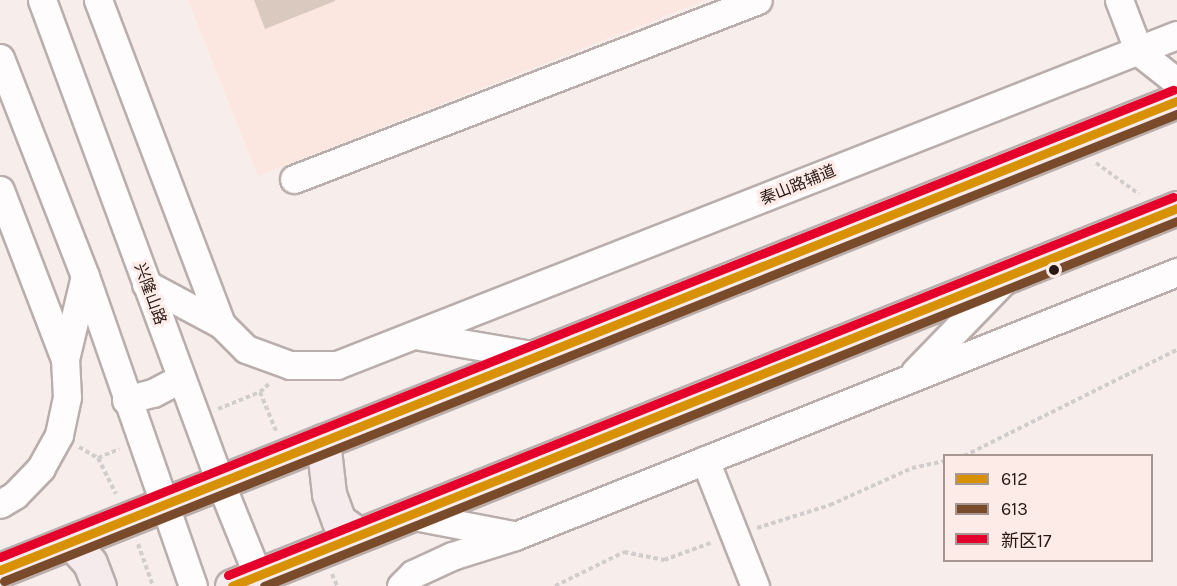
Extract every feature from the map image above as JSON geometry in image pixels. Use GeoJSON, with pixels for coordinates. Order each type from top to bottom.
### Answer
{"type":"FeatureCollection","features":[{"type":"Feature","properties":{"kind":"main road"},"geometry":{"type":"LineString","coordinates":[[0,570],[1177,101]]}},
{"type":"Feature","properties":{"kind":"main road"},"geometry":{"type":"LineString","coordinates":[[250,583],[359,535],[1171,210]]}},
{"type":"Feature","properties":{"kind":"main road"},"geometry":{"type":"LineString","coordinates":[[323,441],[329,494],[339,521],[359,535]]}},
{"type":"Feature","properties":{"kind":"main road"},"geometry":{"type":"LineString","coordinates":[[71,542],[90,563],[99,586]]}},
{"type":"Feature","properties":{"kind":"street","name":"兴隆山路"},"geometry":{"type":"LineString","coordinates":[[42,0],[220,482],[250,583]]}},
{"type":"Feature","properties":{"kind":"street"},"geometry":{"type":"LineString","coordinates":[[98,0],[221,324]]}},
{"type":"Feature","properties":{"kind":"street"},"geometry":{"type":"LineString","coordinates":[[294,179],[758,0]]}},
{"type":"Feature","properties":{"kind":"street"},"geometry":{"type":"LineString","coordinates":[[1119,0],[1139,52],[1177,82]]}},
{"type":"Feature","properties":{"kind":"street","name":"秦山路辅道"},"geometry":{"type":"LineString","coordinates":[[221,324],[246,349],[290,365],[337,365],[419,336],[1177,35]]}},
{"type":"Feature","properties":{"kind":"street"},"geometry":{"type":"LineString","coordinates":[[0,58],[85,276],[162,506],[193,586]]}},
{"type":"Feature","properties":{"kind":"street"},"geometry":{"type":"LineString","coordinates":[[0,190],[65,359],[68,397],[59,435],[41,468],[15,495],[0,504]]}},
{"type":"Feature","properties":{"kind":"street"},"geometry":{"type":"LineString","coordinates":[[401,586],[413,574],[452,556],[514,536],[1177,272]]}},
{"type":"Feature","properties":{"kind":"street"},"geometry":{"type":"LineString","coordinates":[[908,379],[1008,275]]}},
{"type":"Feature","properties":{"kind":"street"},"geometry":{"type":"LineString","coordinates":[[65,359],[85,276]]}},
{"type":"Feature","properties":{"kind":"street"},"geometry":{"type":"LineString","coordinates":[[146,284],[221,324]]}},
{"type":"Feature","properties":{"kind":"street"},"geometry":{"type":"LineString","coordinates":[[419,336],[537,356]]}},
{"type":"Feature","properties":{"kind":"street"},"geometry":{"type":"LineString","coordinates":[[126,400],[153,393],[181,378]]}},
{"type":"Feature","properties":{"kind":"street"},"geometry":{"type":"LineString","coordinates":[[705,460],[755,586]]}},
{"type":"Feature","properties":{"kind":"street"},"geometry":{"type":"LineString","coordinates":[[409,515],[514,536]]}},
{"type":"Feature","properties":{"kind":"path"},"geometry":{"type":"LineString","coordinates":[[1070,144],[1171,210]]}},
{"type":"Feature","properties":{"kind":"path"},"geometry":{"type":"LineString","coordinates":[[968,454],[1177,350]]}},
{"type":"Feature","properties":{"kind":"shaded area"},"geometry":{"type":"Polygon","coordinates":[[[188,0],[706,0],[258,176],[188,0]]]}},
{"type":"Feature","properties":{"kind":"building"},"geometry":{"type":"Polygon","coordinates":[[[254,0],[335,0],[335,1],[265,29],[254,0]]]}},
{"type":"Feature","properties":{"kind":"transit line","name":"新区17"},"geometry":{"type":"LineString","coordinates":[[0,557],[1173,90]]}},
{"type":"Feature","properties":{"kind":"transit line","name":"612"},"geometry":{"type":"LineString","coordinates":[[0,570],[1177,101]]}},
{"type":"Feature","properties":{"kind":"transit line","name":"613"},"geometry":{"type":"LineString","coordinates":[[4,581],[1177,114]]}},
{"type":"Feature","properties":{"kind":"transit line","name":"新区17"},"geometry":{"type":"LineString","coordinates":[[228,575],[1173,197]]}},
{"type":"Feature","properties":{"kind":"transit line","name":"612"},"geometry":{"type":"LineString","coordinates":[[232,586],[1177,208]]}},
{"type":"Feature","properties":{"kind":"transit line","name":"613"},"geometry":{"type":"LineString","coordinates":[[264,586],[1177,221]]}}]}
